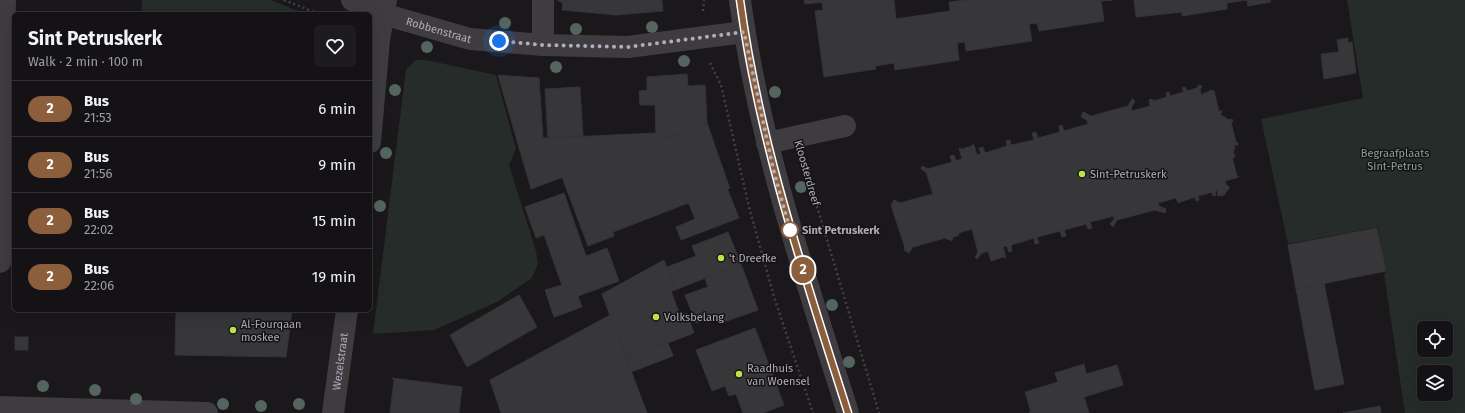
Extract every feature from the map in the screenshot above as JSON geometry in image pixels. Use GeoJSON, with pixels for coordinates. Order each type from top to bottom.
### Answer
{"type":"FeatureCollection","features":[{"type":"Feature","properties":{"kind":"street"},"geometry":{"type":"LineString","coordinates":[[0,262],[5,0]]}},
{"type":"Feature","properties":{"kind":"street","name":"Robbenstraat"},"geometry":{"type":"LineString","coordinates":[[352,0],[385,7],[470,39],[543,45],[628,47],[744,32]]}},
{"type":"Feature","properties":{"kind":"street"},"geometry":{"type":"LineString","coordinates":[[543,0],[543,45]]}},
{"type":"Feature","properties":{"kind":"street"},"geometry":{"type":"LineString","coordinates":[[740,0],[744,32],[767,142],[790,229],[848,413]]}},
{"type":"Feature","properties":{"kind":"street"},"geometry":{"type":"LineString","coordinates":[[372,119],[379,40],[385,7]]}},
{"type":"Feature","properties":{"kind":"street"},"geometry":{"type":"LineString","coordinates":[[767,142],[845,126]]}},
{"type":"Feature","properties":{"kind":"street","name":"Wezelstraat"},"geometry":{"type":"LineString","coordinates":[[333,413],[347,312]]}},
{"type":"Feature","properties":{"kind":"street"},"geometry":{"type":"LineString","coordinates":[[0,407],[207,413]]}},
{"type":"Feature","properties":{"kind":"path"},"geometry":{"type":"LineString","coordinates":[[284,0],[313,12]]}},
{"type":"Feature","properties":{"kind":"path"},"geometry":{"type":"LineString","coordinates":[[705,38],[708,60],[721,84],[749,207],[775,300],[813,413]]}},
{"type":"Feature","properties":{"kind":"path","name":"Kloosterdreef"},"geometry":{"type":"LineString","coordinates":[[797,137],[813,198],[879,413]]}},
{"type":"Feature","properties":{"kind":"green space"},"geometry":{"type":"Polygon","coordinates":[[[142,0],[271,0],[300,12],[142,12],[142,0]]]}},
{"type":"Feature","properties":{"kind":"green space","name":"Begraafplaats Sint-Petrus"},"geometry":{"type":"Polygon","coordinates":[[[1347,0],[1465,0],[1465,413],[1405,413],[1384,273],[1386,273],[1378,227],[1288,244],[1261,119],[1363,98],[1347,0]]]}},
{"type":"Feature","properties":{"kind":"green space"},"geometry":{"type":"Polygon","coordinates":[[[415,60],[426,60],[496,75],[516,149],[509,165],[536,251],[538,264],[532,278],[497,302],[434,330],[373,334],[406,70],[415,60]]]}},
{"type":"Feature","properties":{"kind":"building"},"geometry":{"type":"Polygon","coordinates":[[[557,0],[662,0],[663,11],[616,15],[562,10],[563,3],[557,0]]]}},
{"type":"Feature","properties":{"kind":"building"},"geometry":{"type":"Polygon","coordinates":[[[804,0],[894,0],[896,19],[950,11],[949,2],[966,0],[1112,0],[1101,1],[1104,21],[1039,31],[1037,23],[1029,24],[1032,41],[966,51],[965,42],[957,43],[959,60],[895,70],[894,63],[875,66],[876,69],[824,77],[815,11],[823,10],[822,2],[805,4],[804,0]]]}},
{"type":"Feature","properties":{"kind":"building"},"geometry":{"type":"Polygon","coordinates":[[[1134,0],[1247,0],[1227,3],[1227,9],[1182,16],[1182,12],[1136,17],[1134,0]]]}},
{"type":"Feature","properties":{"kind":"building"},"geometry":{"type":"Polygon","coordinates":[[[1247,0],[1270,0],[1271,2],[1248,6],[1247,0]]]}},
{"type":"Feature","properties":{"kind":"building"},"geometry":{"type":"Polygon","coordinates":[[[1348,38],[1348,43],[1352,42],[1356,73],[1324,79],[1321,54],[1339,52],[1337,40],[1348,38]]]}},
{"type":"Feature","properties":{"kind":"building"},"geometry":{"type":"Polygon","coordinates":[[[687,74],[688,86],[705,85],[707,123],[531,189],[498,75],[539,78],[543,138],[548,138],[656,133],[655,105],[640,105],[639,91],[647,90],[647,77],[687,74]]]}},
{"type":"Feature","properties":{"kind":"building","name":"Sint-Petruskerk"},"geometry":{"type":"Polygon","coordinates":[[[1199,85],[1202,86],[1200,90],[1201,95],[1212,90],[1214,91],[1219,112],[1221,110],[1222,112],[1220,114],[1229,120],[1232,119],[1233,121],[1231,123],[1236,142],[1238,143],[1238,145],[1235,145],[1233,154],[1235,154],[1234,158],[1232,157],[1237,176],[1239,177],[1225,181],[1227,186],[1230,187],[1224,195],[1218,196],[1217,190],[1215,191],[1216,195],[1213,196],[1212,192],[1198,196],[1199,200],[1196,201],[1195,197],[1178,203],[1176,198],[1158,203],[1159,206],[1166,209],[1165,213],[1155,210],[1117,220],[1113,227],[1110,224],[1114,219],[1114,216],[1090,222],[1092,228],[1088,229],[1086,224],[1064,230],[1066,236],[1062,237],[1060,231],[1037,237],[1039,243],[1035,244],[1034,238],[1011,245],[1012,251],[1009,252],[1007,246],[1003,247],[1006,258],[1003,257],[991,261],[988,251],[982,253],[977,259],[975,257],[978,252],[972,229],[958,233],[959,235],[953,237],[952,241],[945,238],[913,247],[909,253],[904,250],[905,248],[891,205],[894,200],[900,203],[933,194],[926,172],[921,169],[922,166],[928,169],[952,162],[950,156],[954,155],[956,161],[962,159],[959,148],[962,149],[974,145],[977,155],[981,154],[979,148],[983,147],[985,153],[1007,146],[1006,141],[1010,140],[1011,145],[1034,140],[1032,133],[1036,132],[1038,138],[1060,132],[1059,126],[1062,125],[1064,131],[1088,124],[1087,120],[1081,117],[1083,112],[1091,116],[1128,106],[1132,99],[1135,101],[1131,108],[1132,111],[1150,106],[1149,100],[1152,99],[1153,101],[1167,97],[1166,93],[1169,92],[1170,96],[1184,92],[1182,88],[1185,87],[1187,91],[1197,88],[1199,85]]]}},
{"type":"Feature","properties":{"kind":"building"},"geometry":{"type":"Polygon","coordinates":[[[580,87],[583,136],[548,138],[545,89],[580,87]]]}},
{"type":"Feature","properties":{"kind":"building"},"geometry":{"type":"Polygon","coordinates":[[[707,123],[730,189],[727,188],[613,232],[614,236],[588,246],[562,177],[707,123]]]}},
{"type":"Feature","properties":{"kind":"building"},"geometry":{"type":"Polygon","coordinates":[[[727,188],[739,218],[681,240],[676,227],[695,219],[689,204],[686,203],[727,188]]]}},
{"type":"Feature","properties":{"kind":"building"},"geometry":{"type":"Polygon","coordinates":[[[564,193],[586,256],[607,248],[619,281],[578,296],[582,307],[554,317],[545,290],[562,285],[544,235],[536,238],[525,207],[564,193]]]}},
{"type":"Feature","properties":{"kind":"building"},"geometry":{"type":"Polygon","coordinates":[[[1377,228],[1386,271],[1296,289],[1288,245],[1377,228]]]}},
{"type":"Feature","properties":{"kind":"building"},"geometry":{"type":"Polygon","coordinates":[[[728,232],[741,264],[675,290],[667,267],[696,256],[692,246],[728,232]]]}},
{"type":"Feature","properties":{"kind":"building"},"geometry":{"type":"Polygon","coordinates":[[[664,260],[675,290],[671,291],[680,316],[687,313],[694,333],[626,359],[602,294],[664,260]]]}},
{"type":"Feature","properties":{"kind":"building"},"geometry":{"type":"Polygon","coordinates":[[[741,264],[758,310],[721,323],[718,315],[696,323],[685,295],[708,287],[705,278],[741,264]]]}},
{"type":"Feature","properties":{"kind":"building"},"geometry":{"type":"Polygon","coordinates":[[[1324,283],[1344,384],[1315,390],[1296,289],[1324,283]]]}},
{"type":"Feature","properties":{"kind":"building"},"geometry":{"type":"Polygon","coordinates":[[[519,295],[537,327],[467,367],[450,335],[519,295]]]}},
{"type":"Feature","properties":{"kind":"building","name":"Al-Fourqaan moskee"},"geometry":{"type":"Polygon","coordinates":[[[176,312],[292,312],[286,357],[175,355],[176,312]]]}},
{"type":"Feature","properties":{"kind":"building"},"geometry":{"type":"Polygon","coordinates":[[[610,315],[647,413],[501,413],[490,380],[610,315]]]}},
{"type":"Feature","properties":{"kind":"building","name":"Raadhuis van Woensel"},"geometry":{"type":"Polygon","coordinates":[[[755,328],[784,405],[763,413],[743,413],[736,394],[729,396],[725,386],[712,391],[696,350],[755,328]]]}},
{"type":"Feature","properties":{"kind":"building"},"geometry":{"type":"Polygon","coordinates":[[[15,337],[28,337],[28,350],[15,350],[15,337]]]}},
{"type":"Feature","properties":{"kind":"building"},"geometry":{"type":"Polygon","coordinates":[[[668,343],[673,356],[631,372],[626,359],[668,343]]]}},
{"type":"Feature","properties":{"kind":"building"},"geometry":{"type":"Polygon","coordinates":[[[1084,364],[1086,374],[1117,365],[1123,385],[1084,397],[1089,413],[1029,413],[1031,412],[1025,392],[1058,382],[1055,373],[1084,364]]]}},
{"type":"Feature","properties":{"kind":"building"},"geometry":{"type":"Polygon","coordinates":[[[392,378],[462,387],[459,413],[390,413],[394,380],[392,378]]]}},
{"type":"Feature","properties":{"kind":"building"},"geometry":{"type":"Polygon","coordinates":[[[1380,406],[1381,413],[1343,413],[1380,406]]]}},
{"type":"Feature","properties":{"kind":"bus line","name":"2"},"geometry":{"type":"LineString","coordinates":[[740,0],[744,32],[773,168],[790,229],[848,413]]}},
{"type":"Feature","properties":{"kind":"place","name":"Sint-Petruskerk"},"geometry":{"type":"Point","coordinates":[1082,174]}},
{"type":"Feature","properties":{"kind":"place","name":"Sint Petruskerk"},"geometry":{"type":"Point","coordinates":[790,230]}},
{"type":"Feature","properties":{"kind":"place","name":"'t Dreefke"},"geometry":{"type":"Point","coordinates":[721,258]}},
{"type":"Feature","properties":{"kind":"place","name":"Volksbelang"},"geometry":{"type":"Point","coordinates":[656,317]}},
{"type":"Feature","properties":{"kind":"place","name":"Al-Fourqaan moskee"},"geometry":{"type":"Point","coordinates":[233,330]}},
{"type":"Feature","properties":{"kind":"place","name":"Raadhuis van Woensel"},"geometry":{"type":"Point","coordinates":[739,374]}},
{"type":"Feature","properties":{"kind":"route"},"geometry":{"type":"LineString","coordinates":[[499,41],[543,45],[628,47],[744,32],[773,168],[790,230]]}}]}
